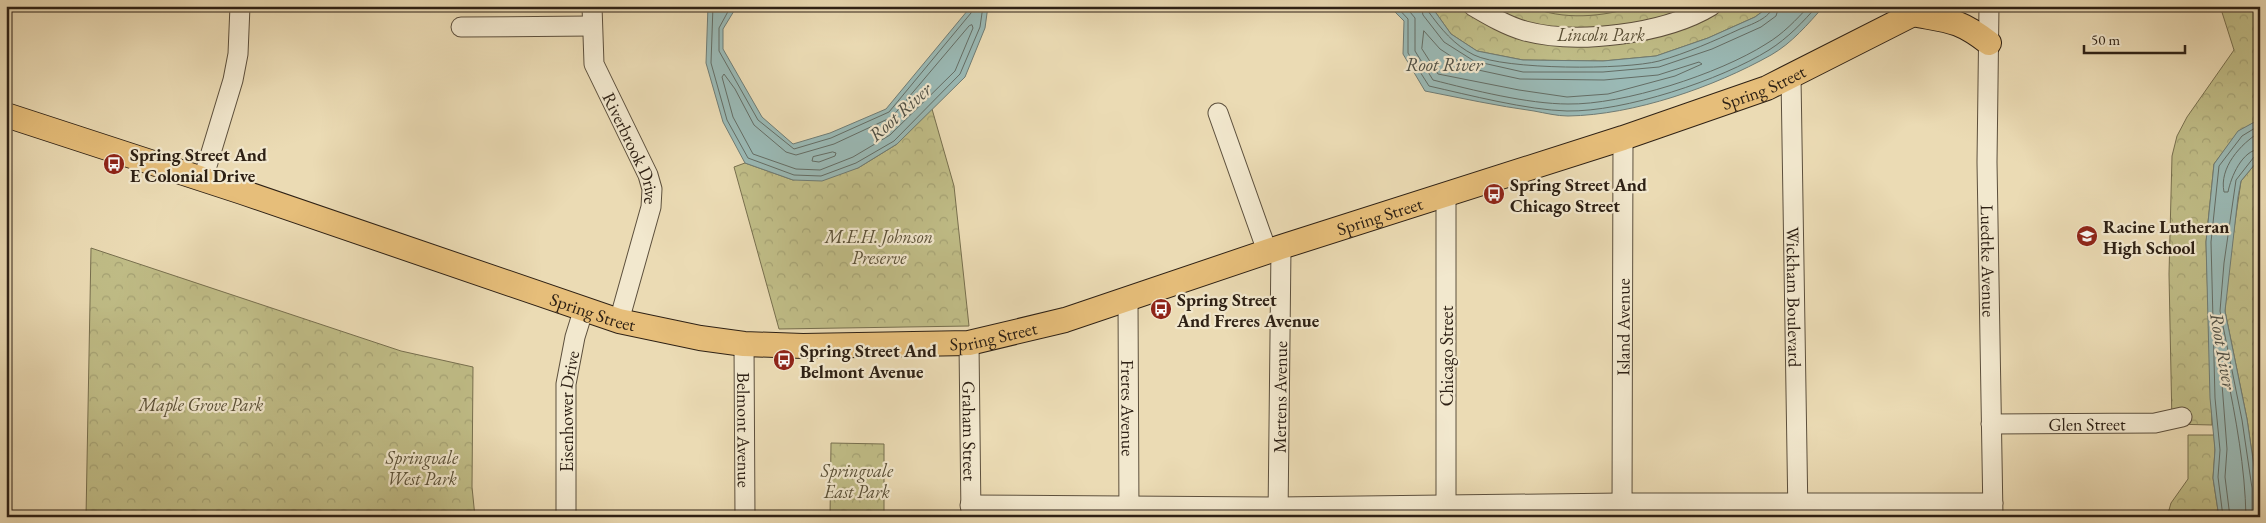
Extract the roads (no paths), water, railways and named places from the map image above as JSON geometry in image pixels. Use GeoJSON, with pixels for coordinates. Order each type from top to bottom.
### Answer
{"type":"FeatureCollection","features":[{"type":"Feature","properties":{"kind":"main road","name":"Spring Street"},"geometry":{"type":"LineString","coordinates":[[6,115],[619,321],[700,338],[744,344],[803,346],[969,343],[1065,320],[1274,249],[1623,138],[1767,88],[1791,78],[1920,10]]}},
{"type":"Feature","properties":{"kind":"main road"},"geometry":{"type":"LineString","coordinates":[[1920,10],[1966,26],[1989,42]]}},
{"type":"Feature","properties":{"kind":"street"},"geometry":{"type":"LineString","coordinates":[[203,180],[234,80],[238,54],[240,6]]}},
{"type":"Feature","properties":{"kind":"street","name":"Riverbrook Drive"},"geometry":{"type":"LineString","coordinates":[[592,6],[593,56],[598,76],[648,175],[652,189],[651,207],[619,321]]}},
{"type":"Feature","properties":{"kind":"street"},"geometry":{"type":"LineString","coordinates":[[1474,6],[1499,21],[1525,31],[1559,37],[1595,37],[1632,32],[1669,23],[1698,14],[1711,6]]}},
{"type":"Feature","properties":{"kind":"street","name":"Luedtke Avenue"},"geometry":{"type":"LineString","coordinates":[[1989,6],[1987,162],[1993,510]]}},
{"type":"Feature","properties":{"kind":"street"},"geometry":{"type":"LineString","coordinates":[[460,26],[592,26]]}},
{"type":"Feature","properties":{"kind":"street","name":"Wickham Boulevard"},"geometry":{"type":"LineString","coordinates":[[1791,78],[1798,510]]}},
{"type":"Feature","properties":{"kind":"street","name":"Mertens Avenue"},"geometry":{"type":"LineString","coordinates":[[1218,113],[1274,249],[1278,512]]}},
{"type":"Feature","properties":{"kind":"street","name":"Island Avenue"},"geometry":{"type":"LineString","coordinates":[[1622,510],[1623,138]]}},
{"type":"Feature","properties":{"kind":"street","name":"Chicago Street"},"geometry":{"type":"LineString","coordinates":[[1446,194],[1446,511]]}},
{"type":"Feature","properties":{"kind":"street","name":"Freres Avenue"},"geometry":{"type":"LineString","coordinates":[[1128,298],[1130,511]]}},
{"type":"Feature","properties":{"kind":"street","name":"Eisenhower Drive"},"geometry":{"type":"LineString","coordinates":[[566,517],[566,384],[574,337],[584,308]]}},
{"type":"Feature","properties":{"kind":"street","name":"Graham Street"},"geometry":{"type":"LineString","coordinates":[[969,343],[970,511]]}},
{"type":"Feature","properties":{"kind":"street","name":"Belmont Avenue"},"geometry":{"type":"LineString","coordinates":[[744,344],[745,517]]}},
{"type":"Feature","properties":{"kind":"street","name":"Glen Street"},"geometry":{"type":"LineString","coordinates":[[1991,424],[2078,425],[2155,423],[2182,418]]}},
{"type":"Feature","properties":{"kind":"street"},"geometry":{"type":"LineString","coordinates":[[970,511],[1993,510]]}},
{"type":"Feature","properties":{"kind":"water","name":"Root River"},"geometry":{"type":"Polygon","coordinates":[[[708,6],[737,6],[723,29],[723,49],[762,117],[793,144],[830,133],[886,109],[968,10],[968,6],[988,6],[985,28],[965,77],[897,144],[858,168],[822,181],[793,180],[745,163],[723,122],[706,63],[708,6]]]}},
{"type":"Feature","properties":{"kind":"water"},"geometry":{"type":"Polygon","coordinates":[[[760,6],[843,6],[832,11],[770,9],[760,6]]]}},
{"type":"Feature","properties":{"kind":"water","name":"Root River"},"geometry":{"type":"Polygon","coordinates":[[[1389,6],[1431,6],[1451,34],[1477,51],[1523,60],[1603,61],[1656,56],[1708,38],[1755,17],[1770,6],[1824,6],[1786,45],[1749,67],[1725,78],[1646,105],[1620,111],[1568,116],[1506,107],[1425,91],[1403,54],[1404,21],[1389,6]]]}},
{"type":"Feature","properties":{"kind":"water","name":"Root River"},"geometry":{"type":"Polygon","coordinates":[[[2260,119],[2260,158],[2241,181],[2238,197],[2225,311],[2247,419],[2257,487],[2257,517],[2219,517],[2213,478],[2215,450],[2210,398],[2206,242],[2214,164],[2238,131],[2260,119]]]}},
{"type":"Feature","properties":{"kind":"place","name":"Spring Street And E Colonial Drive"},"geometry":{"type":"Point","coordinates":[114,164]}},
{"type":"Feature","properties":{"kind":"place","name":"Spring Street And Chicago Street"},"geometry":{"type":"Point","coordinates":[1494,194]}},
{"type":"Feature","properties":{"kind":"place","name":"Racine Lutheran High School"},"geometry":{"type":"Point","coordinates":[2087,236]}},
{"type":"Feature","properties":{"kind":"place","name":"Spring Street And Freres Avenue"},"geometry":{"type":"Point","coordinates":[1161,309]}},
{"type":"Feature","properties":{"kind":"place","name":"Spring Street And Belmont Avenue"},"geometry":{"type":"Point","coordinates":[784,360]}},
{"type":"Feature","properties":{"kind":"park label","name":"Lincoln Park"},"geometry":{"type":"Point","coordinates":[1601,34]}},
{"type":"Feature","properties":{"kind":"park label","name":"M.E.H. Johnson Preserve"},"geometry":{"type":"Point","coordinates":[879,246]}},
{"type":"Feature","properties":{"kind":"park label","name":"Maple Grove Park"},"geometry":{"type":"Point","coordinates":[201,404]}},
{"type":"Feature","properties":{"kind":"park label","name":"Springvale West Park"},"geometry":{"type":"Point","coordinates":[422,467]}},
{"type":"Feature","properties":{"kind":"park label","name":"Springvale East Park"},"geometry":{"type":"Point","coordinates":[857,480]}}]}
